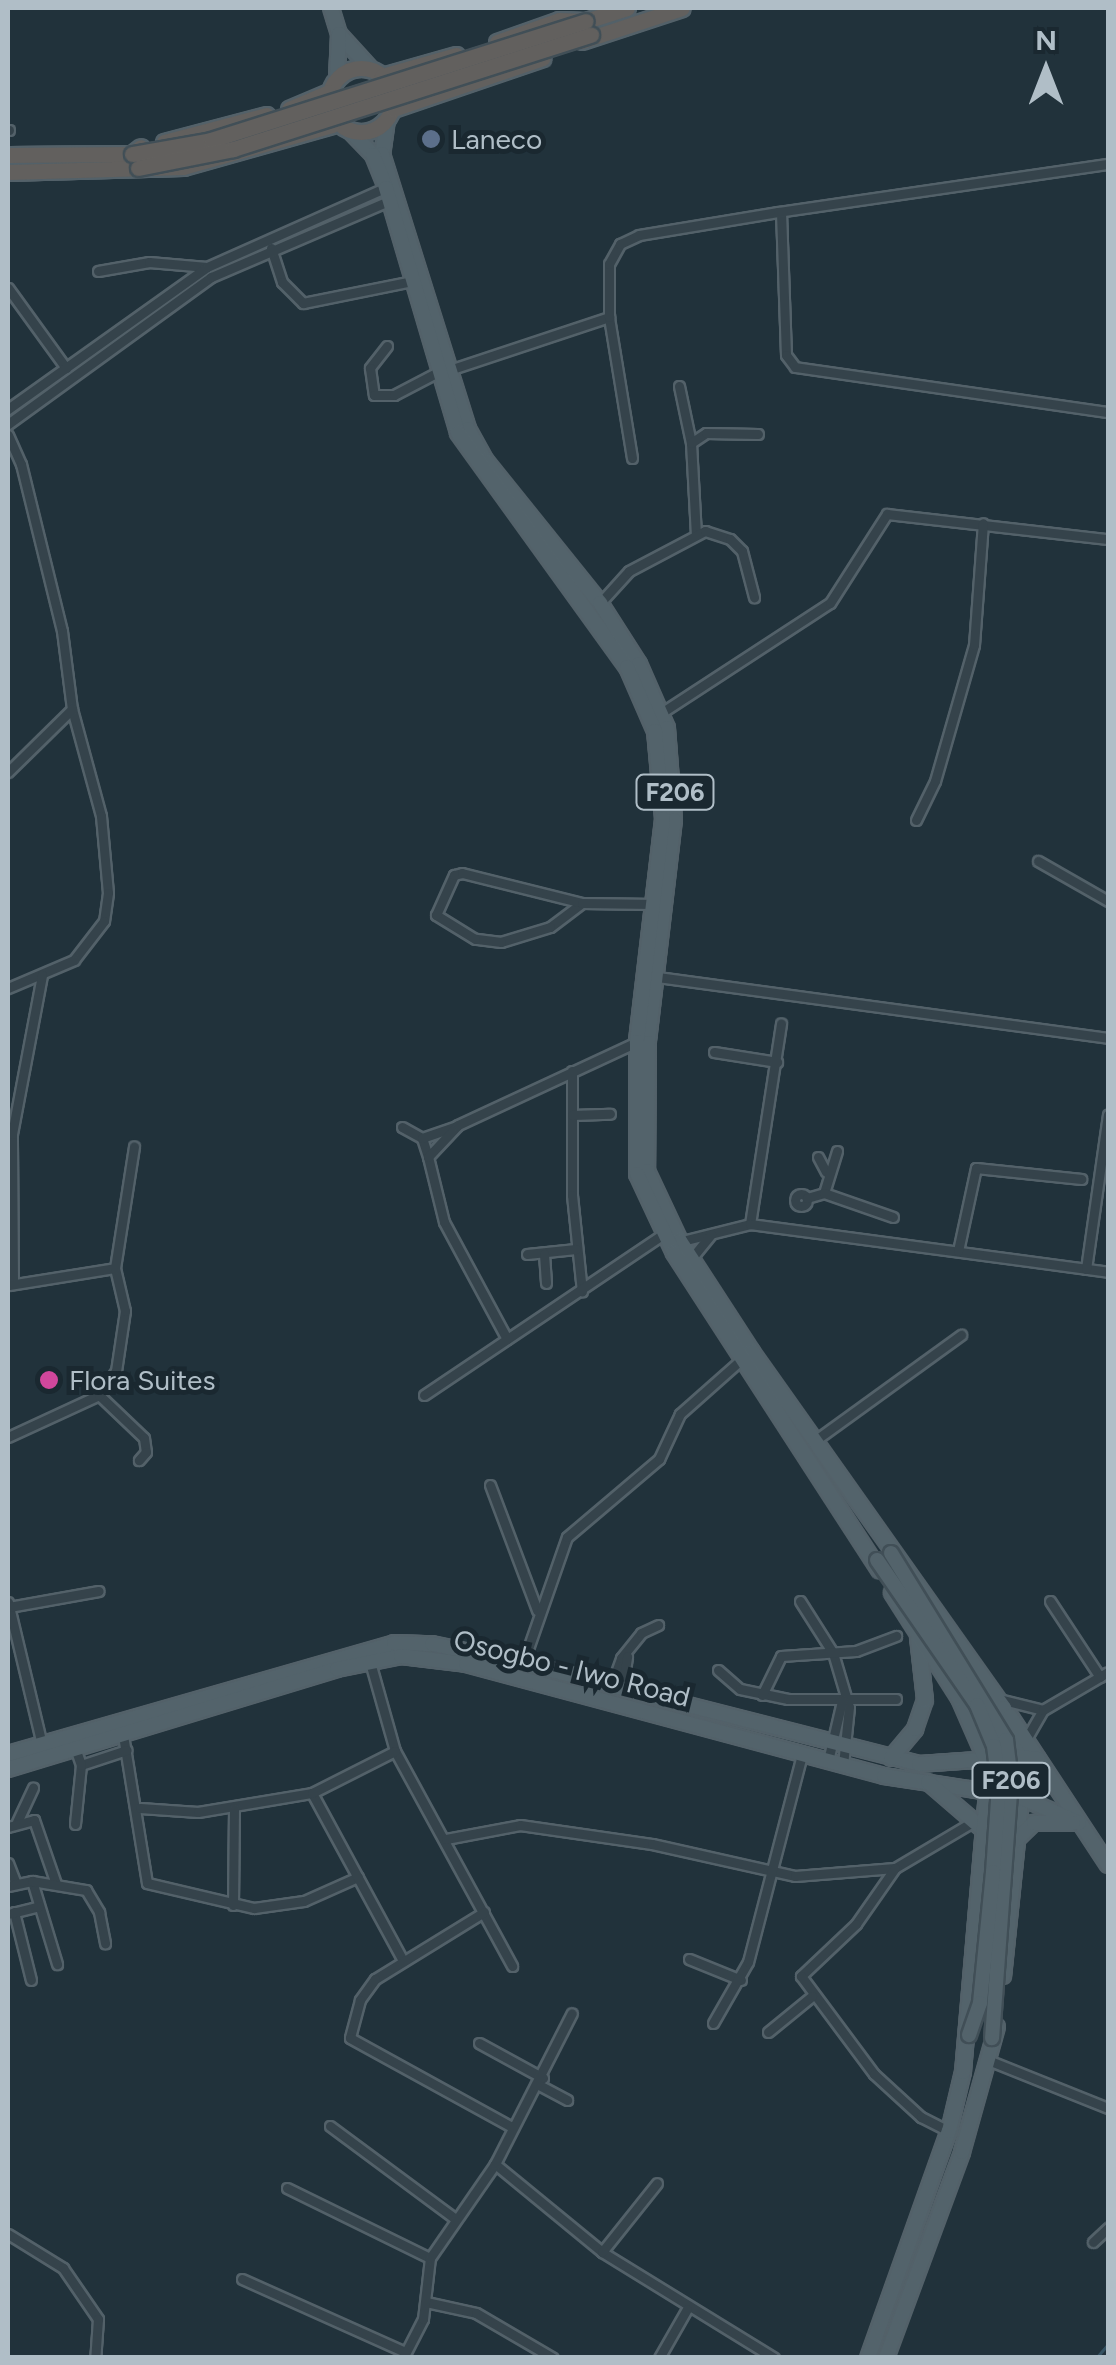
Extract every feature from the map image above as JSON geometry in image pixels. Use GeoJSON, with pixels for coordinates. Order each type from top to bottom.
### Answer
{"type":"FeatureCollection","features":[{"type":"Feature","properties":{"kind":"highway"},"geometry":{"type":"LineString","coordinates":[[8,155],[135,161],[183,168],[344,127],[370,132],[390,115],[562,52],[589,28],[628,8]]}},
{"type":"Feature","properties":{"kind":"highway"},"geometry":{"type":"LineString","coordinates":[[8,172],[233,149],[589,28],[682,8]]}},
{"type":"Feature","properties":{"kind":"highway"},"geometry":{"type":"LineString","coordinates":[[135,161],[376,72],[559,20],[589,28]]}},
{"type":"Feature","properties":{"kind":"highway"},"geometry":{"type":"LineString","coordinates":[[376,72],[392,88],[390,115]]}},
{"type":"Feature","properties":{"kind":"highway"},"geometry":{"type":"LineString","coordinates":[[333,85],[344,127]]}},
{"type":"Feature","properties":{"kind":"main road"},"geometry":{"type":"LineString","coordinates":[[330,8],[340,34],[376,72]]}},
{"type":"Feature","properties":{"kind":"main road"},"geometry":{"type":"LineString","coordinates":[[333,85],[340,34]]}},
{"type":"Feature","properties":{"kind":"main road","name":"F206"},"geometry":{"type":"LineString","coordinates":[[390,115],[382,154],[441,372],[486,461],[600,603],[656,716],[676,783],[648,1043],[648,1171],[672,1241]]}},
{"type":"Feature","properties":{"kind":"main road","name":"F206"},"geometry":{"type":"LineString","coordinates":[[344,127],[373,155],[392,192],[412,281],[477,467],[627,667],[656,716],[665,784],[654,904],[653,976],[637,1042],[637,1174],[672,1241],[813,1442],[977,1705],[994,1746],[999,1786],[992,1872],[980,2003],[968,2035]]}},
{"type":"Feature","properties":{"kind":"main road","name":"F206"},"geometry":{"type":"LineString","coordinates":[[687,1261],[743,1358],[884,1556],[1006,1740],[1012,1780],[992,2038]]}},
{"type":"Feature","properties":{"kind":"main road"},"geometry":{"type":"LineString","coordinates":[[868,2358],[950,2131],[968,2035],[982,1825],[988,1791],[982,1777],[987,1762],[954,1688],[917,1632],[884,1556]]}},
{"type":"Feature","properties":{"kind":"main road"},"geometry":{"type":"LineString","coordinates":[[884,1556],[917,1578],[1002,1704],[1015,1758],[1024,1774],[1014,1825],[1001,2008],[988,2060],[886,2358]]}},
{"type":"Feature","properties":{"kind":"main road"},"geometry":{"type":"LineString","coordinates":[[891,1758],[914,1729],[924,1700],[917,1632]]}},
{"type":"Feature","properties":{"kind":"main road","name":"Osogbo - Iwo Road"},"geometry":{"type":"LineString","coordinates":[[8,1769],[44,1751],[378,1645],[432,1644],[522,1663],[839,1747],[891,1758],[987,1762]]}},
{"type":"Feature","properties":{"kind":"main road","name":"Osogbo - Iwo Road"},"geometry":{"type":"LineString","coordinates":[[8,1754],[126,1742],[370,1660],[401,1656],[466,1664],[836,1763],[988,1791]]}},
{"type":"Feature","properties":{"kind":"main road","name":"F206"},"geometry":{"type":"LineString","coordinates":[[1002,1704],[1108,1865]]}},
{"type":"Feature","properties":{"kind":"main road"},"geometry":{"type":"LineString","coordinates":[[987,1762],[1003,1755],[1038,1759]]}},
{"type":"Feature","properties":{"kind":"main road"},"geometry":{"type":"LineString","coordinates":[[928,1781],[982,1825]]}},
{"type":"Feature","properties":{"kind":"main road"},"geometry":{"type":"LineString","coordinates":[[988,1791],[1003,1798],[1018,1791]]}},
{"type":"Feature","properties":{"kind":"main road"},"geometry":{"type":"LineString","coordinates":[[1018,1791],[1079,1823]]}},
{"type":"Feature","properties":{"kind":"main road"},"geometry":{"type":"LineString","coordinates":[[982,1825],[1003,1818],[1014,1825]]}},
{"type":"Feature","properties":{"kind":"main road"},"geometry":{"type":"LineString","coordinates":[[1014,1842],[1034,1823],[1079,1823]]}},
{"type":"Feature","properties":{"kind":"main road"},"geometry":{"type":"LineString","coordinates":[[899,2274],[915,2278]]}},
{"type":"Feature","properties":{"kind":"street"},"geometry":{"type":"LineString","coordinates":[[632,458],[609,317],[609,264],[620,244],[639,235],[1108,164]]}},
{"type":"Feature","properties":{"kind":"street"},"geometry":{"type":"LineString","coordinates":[[8,424],[211,277],[392,192]]}},
{"type":"Feature","properties":{"kind":"street"},"geometry":{"type":"LineString","coordinates":[[8,409],[208,267],[392,192]]}},
{"type":"Feature","properties":{"kind":"street"},"geometry":{"type":"LineString","coordinates":[[781,212],[786,355],[796,367],[1108,412]]}},
{"type":"Feature","properties":{"kind":"street"},"geometry":{"type":"LineString","coordinates":[[270,248],[282,282],[303,303],[412,281]]}},
{"type":"Feature","properties":{"kind":"street"},"geometry":{"type":"LineString","coordinates":[[98,272],[148,262],[208,267]]}},
{"type":"Feature","properties":{"kind":"street"},"geometry":{"type":"LineString","coordinates":[[8,288],[66,368]]}},
{"type":"Feature","properties":{"kind":"street"},"geometry":{"type":"LineString","coordinates":[[387,346],[370,368],[374,395],[394,395],[441,372],[609,317]]}},
{"type":"Feature","properties":{"kind":"street"},"geometry":{"type":"LineString","coordinates":[[679,386],[691,443],[696,535]]}},
{"type":"Feature","properties":{"kind":"street"},"geometry":{"type":"LineString","coordinates":[[691,443],[706,433],[758,434]]}},
{"type":"Feature","properties":{"kind":"street"},"geometry":{"type":"LineString","coordinates":[[8,435],[21,464],[62,631],[72,709],[101,816],[104,921],[74,960],[8,988]]}},
{"type":"Feature","properties":{"kind":"street"},"geometry":{"type":"LineString","coordinates":[[656,716],[830,603],[887,514],[1108,539]]}},
{"type":"Feature","properties":{"kind":"street"},"geometry":{"type":"LineString","coordinates":[[916,820],[935,781],[974,645],[983,523]]}},
{"type":"Feature","properties":{"kind":"street"},"geometry":{"type":"LineString","coordinates":[[600,603],[629,571],[696,535],[712,531],[730,539],[742,552],[754,596]]}},
{"type":"Feature","properties":{"kind":"street"},"geometry":{"type":"LineString","coordinates":[[8,772],[56,731],[72,709]]}},
{"type":"Feature","properties":{"kind":"street"},"geometry":{"type":"LineString","coordinates":[[56,731],[79,733]]}},
{"type":"Feature","properties":{"kind":"street"},"geometry":{"type":"LineString","coordinates":[[1038,862],[1108,901]]}},
{"type":"Feature","properties":{"kind":"street"},"geometry":{"type":"LineString","coordinates":[[582,903],[550,927],[501,942],[475,939],[436,914],[454,875],[462,873],[582,903],[654,904]]}},
{"type":"Feature","properties":{"kind":"street"},"geometry":{"type":"LineString","coordinates":[[42,975],[12,1134],[10,1285],[115,1268]]}},
{"type":"Feature","properties":{"kind":"street"},"geometry":{"type":"LineString","coordinates":[[653,976],[1108,1038]]}},
{"type":"Feature","properties":{"kind":"street"},"geometry":{"type":"LineString","coordinates":[[750,1224],[781,1023]]}},
{"type":"Feature","properties":{"kind":"street"},"geometry":{"type":"LineString","coordinates":[[422,1138],[458,1126],[637,1042]]}},
{"type":"Feature","properties":{"kind":"street"},"geometry":{"type":"LineString","coordinates":[[714,1052],[776,1062]]}},
{"type":"Feature","properties":{"kind":"street"},"geometry":{"type":"LineString","coordinates":[[572,1071],[576,1249],[582,1290]]}},
{"type":"Feature","properties":{"kind":"street"},"geometry":{"type":"LineString","coordinates":[[572,1115],[610,1114]]}},
{"type":"Feature","properties":{"kind":"street"},"geometry":{"type":"LineString","coordinates":[[1086,1269],[1108,1115]]}},
{"type":"Feature","properties":{"kind":"street"},"geometry":{"type":"LineString","coordinates":[[428,1157],[458,1126]]}},
{"type":"Feature","properties":{"kind":"street"},"geometry":{"type":"LineString","coordinates":[[402,1127],[422,1138],[444,1222],[507,1339]]}},
{"type":"Feature","properties":{"kind":"street"},"geometry":{"type":"LineString","coordinates":[[8,1438],[99,1395],[116,1371],[124,1334],[115,1268],[134,1146]]}},
{"type":"Feature","properties":{"kind":"street"},"geometry":{"type":"LineString","coordinates":[[824,1194],[826,1172],[837,1152]]}},
{"type":"Feature","properties":{"kind":"street"},"geometry":{"type":"LineString","coordinates":[[818,1156],[826,1172]]}},
{"type":"Feature","properties":{"kind":"street"},"geometry":{"type":"LineString","coordinates":[[958,1252],[976,1168],[1082,1179]]}},
{"type":"Feature","properties":{"kind":"street"},"geometry":{"type":"LineString","coordinates":[[798,1230],[804,1202],[824,1194],[892,1217]]}},
{"type":"Feature","properties":{"kind":"street"},"geometry":{"type":"LineString","coordinates":[[424,1395],[582,1290],[672,1241],[750,1224],[1108,1272]]}},
{"type":"Feature","properties":{"kind":"street"},"geometry":{"type":"LineString","coordinates":[[687,1261],[711,1234]]}},
{"type":"Feature","properties":{"kind":"street"},"geometry":{"type":"LineString","coordinates":[[528,1254],[576,1249]]}},
{"type":"Feature","properties":{"kind":"street"},"geometry":{"type":"LineString","coordinates":[[544,1254],[546,1283]]}},
{"type":"Feature","properties":{"kind":"street"},"geometry":{"type":"LineString","coordinates":[[813,1442],[962,1335]]}},
{"type":"Feature","properties":{"kind":"street"},"geometry":{"type":"LineString","coordinates":[[522,1663],[567,1537],[659,1459],[680,1414],[743,1358]]}},
{"type":"Feature","properties":{"kind":"street"},"geometry":{"type":"LineString","coordinates":[[99,1395],[144,1438],[146,1452],[139,1460]]}},
{"type":"Feature","properties":{"kind":"street"},"geometry":{"type":"LineString","coordinates":[[490,1486],[538,1610]]}},
{"type":"Feature","properties":{"kind":"street"},"geometry":{"type":"LineString","coordinates":[[44,1751],[12,1645],[8,1605],[99,1590]]}},
{"type":"Feature","properties":{"kind":"street"},"geometry":{"type":"LineString","coordinates":[[1015,1758],[1042,1710],[1104,1674],[1050,1600]]}},
{"type":"Feature","properties":{"kind":"street"},"geometry":{"type":"LineString","coordinates":[[800,1601],[833,1653],[842,1701],[849,1707],[836,1763]]}},
{"type":"Feature","properties":{"kind":"street"},"geometry":{"type":"LineString","coordinates":[[616,1688],[641,1633],[658,1624]]}},
{"type":"Feature","properties":{"kind":"street"},"geometry":{"type":"LineString","coordinates":[[762,1695],[781,1656],[833,1653],[896,1636]]}},
{"type":"Feature","properties":{"kind":"street"},"geometry":{"type":"LineString","coordinates":[[370,1660],[395,1751],[512,1966]]}},
{"type":"Feature","properties":{"kind":"street"},"geometry":{"type":"LineString","coordinates":[[718,1670],[740,1689],[762,1695],[842,1701],[896,1699]]}},
{"type":"Feature","properties":{"kind":"street"},"geometry":{"type":"LineString","coordinates":[[1002,1704],[1042,1710]]}},
{"type":"Feature","properties":{"kind":"street"},"geometry":{"type":"LineString","coordinates":[[81,1764],[126,1742],[140,1808],[141,1872],[147,1882],[233,1906],[285,1906],[358,1877]]}},
{"type":"Feature","properties":{"kind":"street"},"geometry":{"type":"LineString","coordinates":[[74,1824],[81,1764],[75,1748]]}},
{"type":"Feature","properties":{"kind":"street"},"geometry":{"type":"LineString","coordinates":[[140,1808],[234,1808],[312,1793],[395,1751]]}},
{"type":"Feature","properties":{"kind":"street"},"geometry":{"type":"LineString","coordinates":[[712,2023],[741,1980],[802,1754]]}},
{"type":"Feature","properties":{"kind":"street"},"geometry":{"type":"LineString","coordinates":[[12,1824],[33,1788]]}},
{"type":"Feature","properties":{"kind":"street"},"geometry":{"type":"LineString","coordinates":[[312,1793],[402,1959]]}},
{"type":"Feature","properties":{"kind":"street"},"geometry":{"type":"LineString","coordinates":[[233,1906],[234,1808]]}},
{"type":"Feature","properties":{"kind":"street"},"geometry":{"type":"LineString","coordinates":[[12,1824],[34,1820],[56,1884]]}},
{"type":"Feature","properties":{"kind":"street"},"geometry":{"type":"LineString","coordinates":[[446,1839],[500,1825],[520,1825],[652,1844],[771,1874],[896,1868],[982,1825]]}},
{"type":"Feature","properties":{"kind":"street"},"geometry":{"type":"LineString","coordinates":[[8,1863],[12,1885],[32,1881],[86,1890],[99,1912],[105,1943]]}},
{"type":"Feature","properties":{"kind":"street"},"geometry":{"type":"LineString","coordinates":[[896,1868],[853,1927],[802,1973],[812,1996],[874,2074],[921,2116],[950,2131]]}},
{"type":"Feature","properties":{"kind":"street"},"geometry":{"type":"LineString","coordinates":[[32,1881],[57,1964]]}},
{"type":"Feature","properties":{"kind":"street"},"geometry":{"type":"LineString","coordinates":[[30,1980],[11,1913],[38,1906]]}},
{"type":"Feature","properties":{"kind":"street"},"geometry":{"type":"LineString","coordinates":[[484,1912],[402,1959],[366,1988],[353,2042],[512,2127]]}},
{"type":"Feature","properties":{"kind":"street"},"geometry":{"type":"LineString","coordinates":[[689,1958],[741,1980]]}},
{"type":"Feature","properties":{"kind":"street"},"geometry":{"type":"LineString","coordinates":[[768,2032],[812,1996]]}},
{"type":"Feature","properties":{"kind":"street"},"geometry":{"type":"LineString","coordinates":[[242,2279],[404,2355],[426,2302],[430,2258],[453,2218],[495,2164],[512,2127],[541,2081],[572,2013]]}},
{"type":"Feature","properties":{"kind":"street"},"geometry":{"type":"LineString","coordinates":[[479,2043],[567,2100]]}},
{"type":"Feature","properties":{"kind":"street"},"geometry":{"type":"LineString","coordinates":[[988,2060],[1108,2108]]}},
{"type":"Feature","properties":{"kind":"street"},"geometry":{"type":"LineString","coordinates":[[330,2126],[453,2218]]}},
{"type":"Feature","properties":{"kind":"street"},"geometry":{"type":"LineString","coordinates":[[495,2164],[602,2252],[686,2309],[761,2355],[774,2358]]}},
{"type":"Feature","properties":{"kind":"street"},"geometry":{"type":"LineString","coordinates":[[602,2252],[657,2183]]}},
{"type":"Feature","properties":{"kind":"street"},"geometry":{"type":"LineString","coordinates":[[287,2188],[430,2258]]}},
{"type":"Feature","properties":{"kind":"street"},"geometry":{"type":"LineString","coordinates":[[1092,2242],[1108,2228]]}},
{"type":"Feature","properties":{"kind":"street"},"geometry":{"type":"LineString","coordinates":[[8,2234],[63,2268],[98,2319],[96,2358]]}},
{"type":"Feature","properties":{"kind":"street"},"geometry":{"type":"LineString","coordinates":[[426,2302],[476,2313],[553,2358]]}},
{"type":"Feature","properties":{"kind":"street"},"geometry":{"type":"LineString","coordinates":[[659,2358],[686,2309]]}},
{"type":"Feature","properties":{"kind":"waterway"},"geometry":{"type":"LineString","coordinates":[[1096,2358],[1108,2344]]}},
{"type":"Feature","properties":{"kind":"place","name":"Laneco"},"geometry":{"type":"Point","coordinates":[431,139]}},
{"type":"Feature","properties":{"kind":"place","name":"Flora Suites"},"geometry":{"type":"Point","coordinates":[49,1380]}}]}
